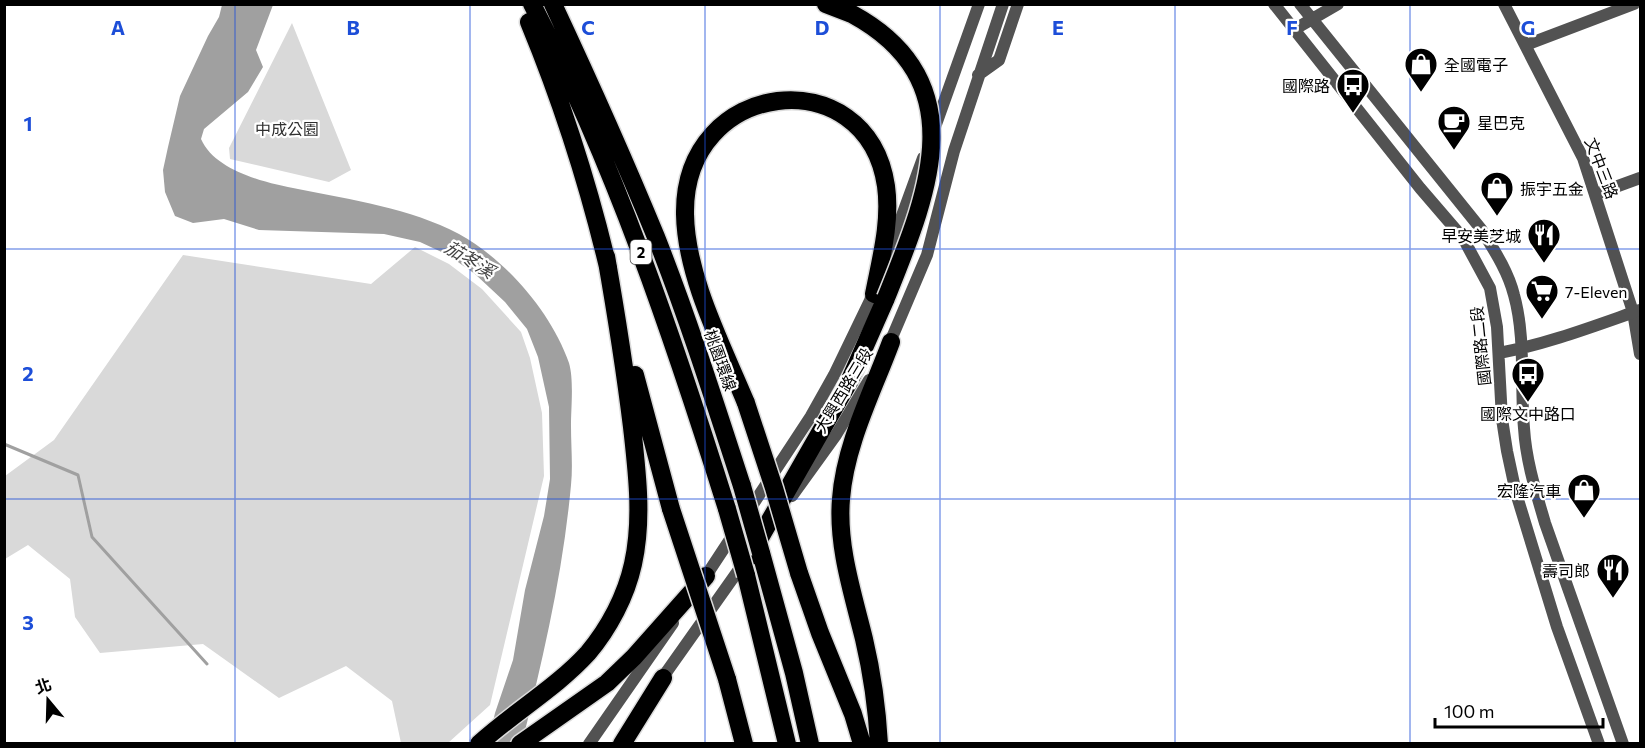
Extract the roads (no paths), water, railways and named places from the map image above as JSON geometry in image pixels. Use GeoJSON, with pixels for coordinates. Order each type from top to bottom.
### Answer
{"type":"FeatureCollection","features":[{"type":"Feature","properties":{"kind":"highway"},"geometry":{"type":"LineString","coordinates":[[522,4],[567,120],[591,197],[652,445],[727,679],[744,744]]}},
{"type":"Feature","properties":{"kind":"highway","name":"2"},"geometry":{"type":"LineString","coordinates":[[532,4],[590,125],[639,248],[695,406],[746,575],[787,744]]}},
{"type":"Feature","properties":{"kind":"highway","name":"桃園環線"},"geometry":{"type":"LineString","coordinates":[[553,4],[656,239],[713,395],[742,486],[755,555],[794,673],[810,744]]}},
{"type":"Feature","properties":{"kind":"highway"},"geometry":{"type":"LineString","coordinates":[[755,555],[849,382],[880,296],[911,236],[931,162],[930,122],[924,95],[910,64],[886,37],[852,14],[826,4]]}},
{"type":"Feature","properties":{"kind":"highway"},"geometry":{"type":"LineString","coordinates":[[862,744],[853,714],[816,624],[746,403],[701,291],[692,260],[686,232],[685,211],[692,172],[709,138],[725,121],[757,105],[773,101],[796,100],[821,105],[839,113],[858,127],[872,146],[881,164],[886,186],[888,213],[880,296]]}},
{"type":"Feature","properties":{"kind":"highway"},"geometry":{"type":"LineString","coordinates":[[479,744],[553,686],[587,653],[607,627],[633,565],[638,512],[633,442],[623,355],[606,256]]}},
{"type":"Feature","properties":{"kind":"highway"},"geometry":{"type":"LineString","coordinates":[[879,744],[874,688],[843,550],[840,524],[848,457],[891,342]]}},
{"type":"Feature","properties":{"kind":"highway"},"geometry":{"type":"LineString","coordinates":[[520,744],[607,683],[656,633],[706,576]]}},
{"type":"Feature","properties":{"kind":"highway"},"geometry":{"type":"LineString","coordinates":[[622,744],[663,678]]}},
{"type":"Feature","properties":{"kind":"street","name":"大興西路三段"},"geometry":{"type":"LineString","coordinates":[[590,744],[706,576],[811,416],[880,296],[979,4]]}},
{"type":"Feature","properties":{"kind":"street","name":"大興西路三段"},"geometry":{"type":"LineString","coordinates":[[616,744],[755,555],[836,435],[891,342],[927,255],[954,151],[1003,4]]}},
{"type":"Feature","properties":{"kind":"street"},"geometry":{"type":"LineString","coordinates":[[978,75],[999,60],[1018,4]]}},
{"type":"Feature","properties":{"kind":"street","name":"國際路二段"},"geometry":{"type":"LineString","coordinates":[[1274,4],[1420,188],[1463,238],[1490,288],[1497,327],[1502,419],[1516,493],[1557,627],[1599,744]]}},
{"type":"Feature","properties":{"kind":"street"},"geometry":{"type":"LineString","coordinates":[[1300,4],[1482,229],[1503,267],[1514,295],[1520,330],[1527,458],[1545,523],[1623,744]]}},
{"type":"Feature","properties":{"kind":"street"},"geometry":{"type":"LineString","coordinates":[[1295,28],[1338,4]]}},
{"type":"Feature","properties":{"kind":"street","name":"文中三路"},"geometry":{"type":"LineString","coordinates":[[1504,4],[1583,158],[1637,311],[1641,354]]}},
{"type":"Feature","properties":{"kind":"street"},"geometry":{"type":"LineString","coordinates":[[1526,45],[1634,4]]}},
{"type":"Feature","properties":{"kind":"street"},"geometry":{"type":"LineString","coordinates":[[1596,195],[1641,178]]}},
{"type":"Feature","properties":{"kind":"street"},"geometry":{"type":"LineString","coordinates":[[1498,353],[1569,335],[1637,311]]}},
{"type":"Feature","properties":{"kind":"water","name":"茄苳溪"},"geometry":{"type":"Polygon","coordinates":[[[222,5],[273,5],[256,50],[263,67],[248,92],[204,129],[201,139],[208,150],[229,167],[257,179],[401,211],[459,234],[493,258],[525,289],[551,325],[569,363],[572,386],[572,471],[567,518],[551,615],[522,743],[488,743],[495,713],[513,660],[525,590],[544,516],[550,479],[549,407],[538,357],[527,329],[505,302],[475,274],[448,255],[420,242],[384,234],[259,230],[224,219],[193,223],[175,216],[165,192],[163,170],[168,147],[180,96],[219,17],[222,5]]]}},
{"type":"Feature","properties":{"kind":"waterway"},"geometry":{"type":"LineString","coordinates":[[4,444],[78,475],[92,537],[207,664]]}},
{"type":"Feature","properties":{"kind":"waterway"},"geometry":{"type":"LineString","coordinates":[[4,668],[4,692]]}},
{"type":"Feature","properties":{"kind":"place","name":"全國電子"},"geometry":{"type":"Point","coordinates":[1421,93]}},
{"type":"Feature","properties":{"kind":"place","name":"國際路"},"geometry":{"type":"Point","coordinates":[1353,114]}},
{"type":"Feature","properties":{"kind":"place","name":"星巴克"},"geometry":{"type":"Point","coordinates":[1454,151]}},
{"type":"Feature","properties":{"kind":"place","name":"振宇五金"},"geometry":{"type":"Point","coordinates":[1497,217]}},
{"type":"Feature","properties":{"kind":"place","name":"早安美芝城"},"geometry":{"type":"Point","coordinates":[1544,264]}},
{"type":"Feature","properties":{"kind":"place","name":"7-Eleven"},"geometry":{"type":"Point","coordinates":[1542,320]}},
{"type":"Feature","properties":{"kind":"place","name":"國際文中路口"},"geometry":{"type":"Point","coordinates":[1528,403]}},
{"type":"Feature","properties":{"kind":"place","name":"宏隆汽車"},"geometry":{"type":"Point","coordinates":[1584,519]}},
{"type":"Feature","properties":{"kind":"place","name":"壽司郎"},"geometry":{"type":"Point","coordinates":[1613,599]}},
{"type":"Feature","properties":{"kind":"park label","name":"中成公園"},"geometry":{"type":"Point","coordinates":[287,128]}}]}
